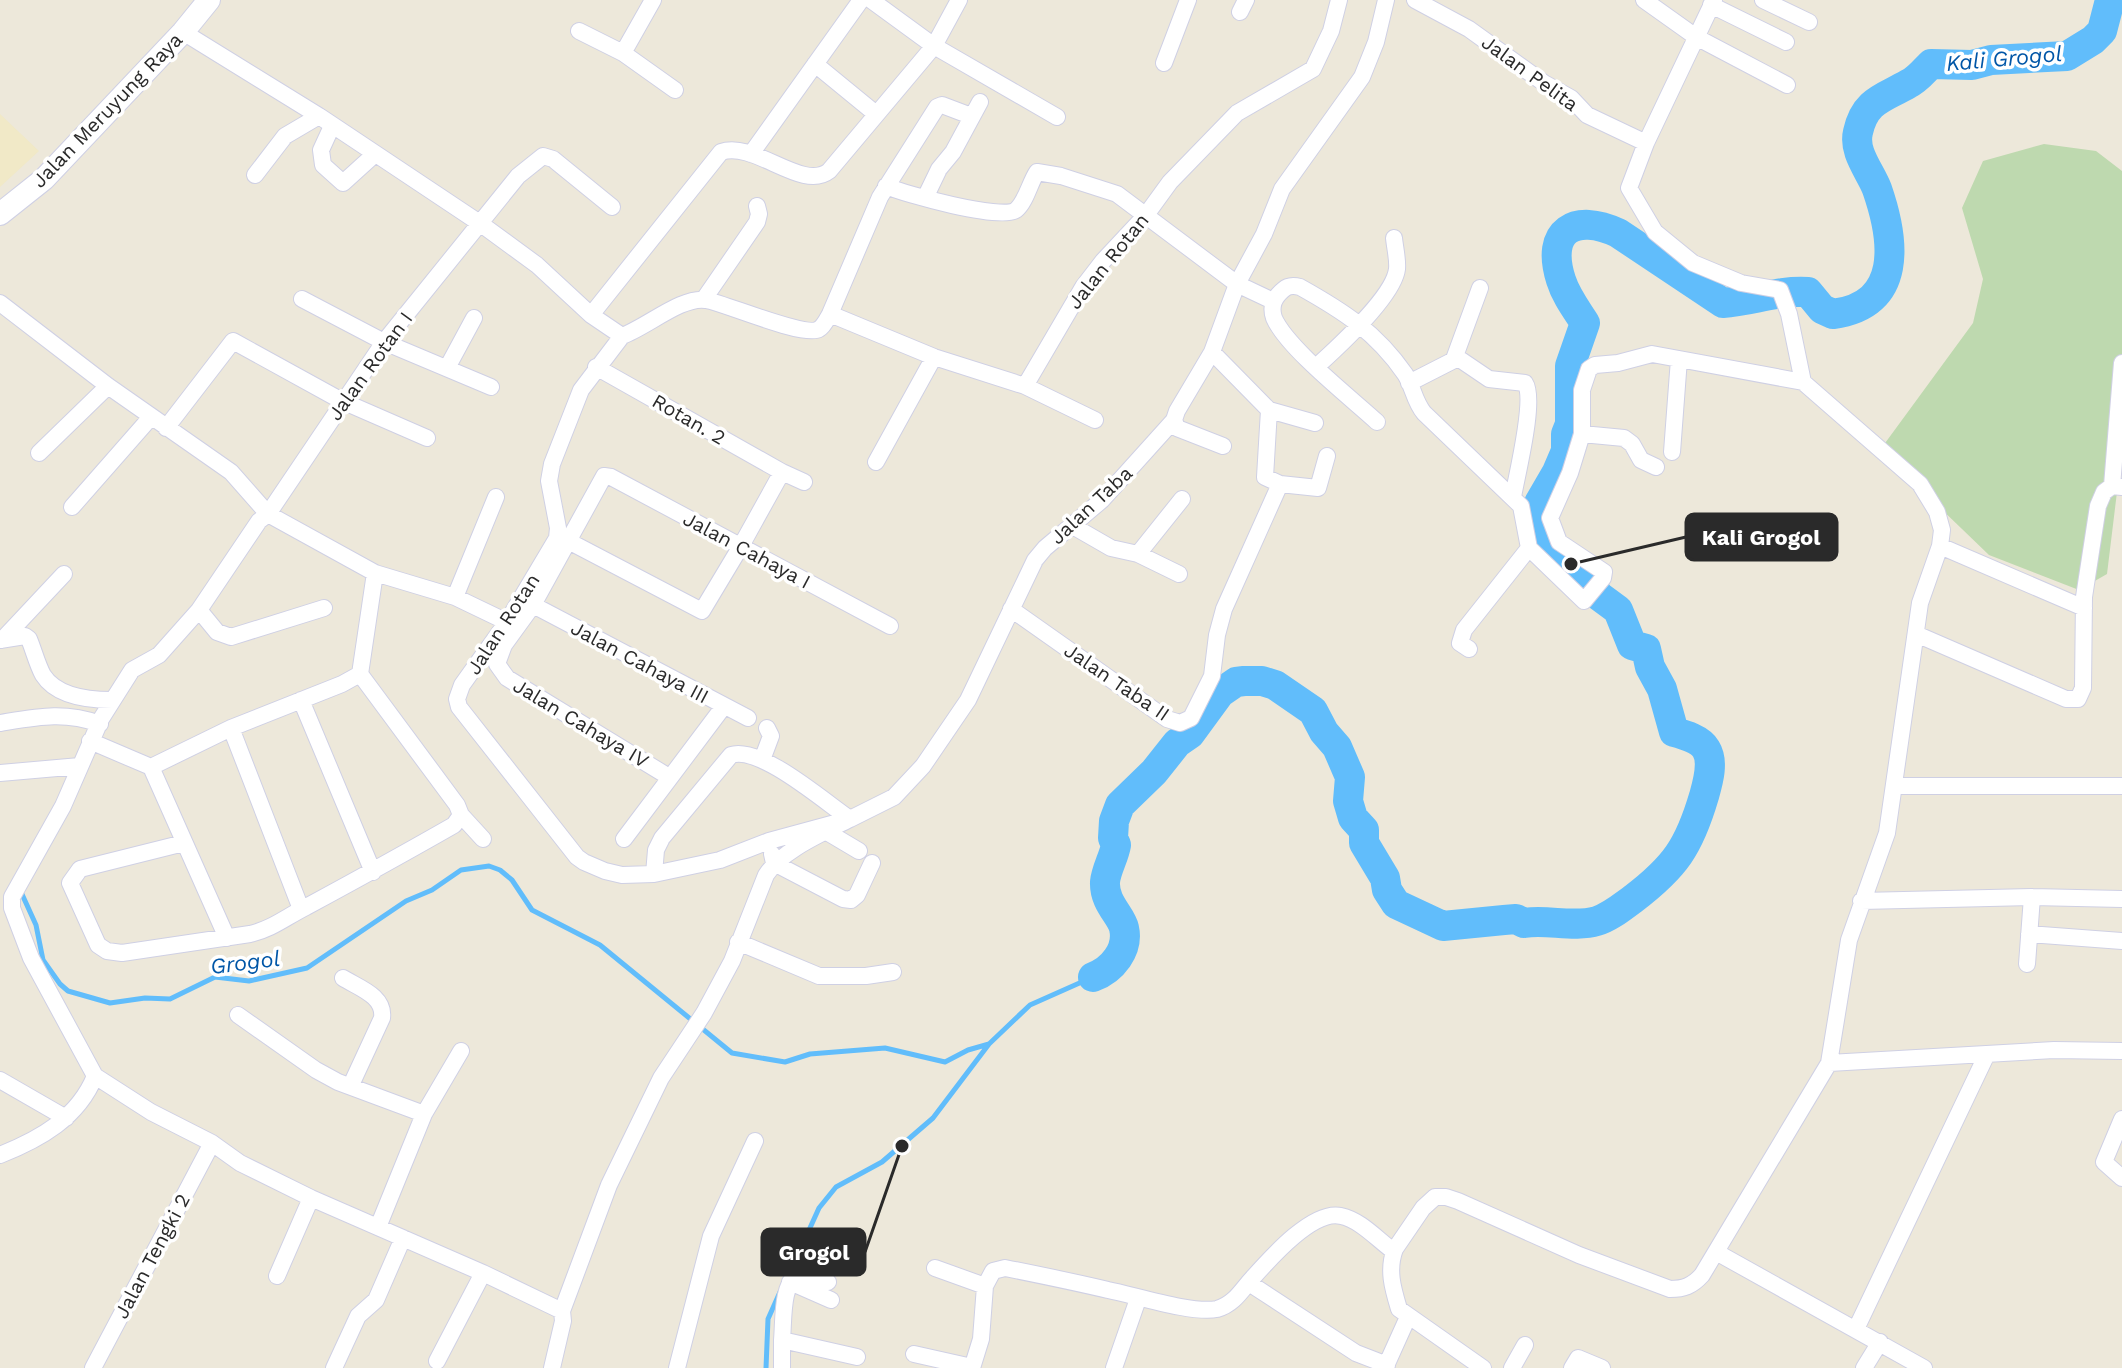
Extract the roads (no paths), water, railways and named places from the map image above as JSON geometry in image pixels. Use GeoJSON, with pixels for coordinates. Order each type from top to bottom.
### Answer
{"type":"FeatureCollection","features":[{"type":"Feature","properties":{"kind":"main road","name":"Jalan Meruyung Raya"},"geometry":{"type":"LineString","coordinates":[[0,214],[44,179],[183,32],[209,0]]}},
{"type":"Feature","properties":{"kind":"street"},"geometry":{"type":"LineString","coordinates":[[623,53],[653,0]]}},
{"type":"Feature","properties":{"kind":"street"},"geometry":{"type":"LineString","coordinates":[[751,154],[861,0]]}},
{"type":"Feature","properties":{"kind":"street"},"geometry":{"type":"LineString","coordinates":[[871,0],[934,46],[1057,117]]}},
{"type":"Feature","properties":{"kind":"street"},"geometry":{"type":"LineString","coordinates":[[591,315],[721,152],[729,150],[751,154],[810,177],[822,176],[934,46],[959,0]]}},
{"type":"Feature","properties":{"kind":"street"},"geometry":{"type":"LineString","coordinates":[[1164,63],[1188,0]]}},
{"type":"Feature","properties":{"kind":"street","name":"Jalan Rotan"},"geometry":{"type":"LineString","coordinates":[[1025,386],[1083,287],[1146,215],[1170,182],[1237,113],[1313,69],[1331,31],[1339,0]]}},
{"type":"Feature","properties":{"kind":"street","name":"Jalan Taba"},"geometry":{"type":"LineString","coordinates":[[1014,602],[1035,560],[1112,490],[1174,420],[1212,352],[1237,284],[1264,234],[1282,189],[1362,77],[1376,42],[1386,0]]}},
{"type":"Feature","properties":{"kind":"street","name":"Jalan Pelita"},"geometry":{"type":"LineString","coordinates":[[1415,0],[1469,29],[1544,83],[1557,88],[1587,115],[1646,143]]}},
{"type":"Feature","properties":{"kind":"street"},"geometry":{"type":"LineString","coordinates":[[1644,0],[1696,37],[1787,85]]}},
{"type":"Feature","properties":{"kind":"street"},"geometry":{"type":"LineString","coordinates":[[1763,0],[1809,22]]}},
{"type":"Feature","properties":{"kind":"street"},"geometry":{"type":"LineString","coordinates":[[1786,42],[1712,2],[1646,143],[1629,188],[1655,232],[1693,263],[1741,283],[1780,290],[1789,314],[1803,382]]}},
{"type":"Feature","properties":{"kind":"street"},"geometry":{"type":"LineString","coordinates":[[579,31],[623,53],[675,90]]}},
{"type":"Feature","properties":{"kind":"street"},"geometry":{"type":"LineString","coordinates":[[183,32],[481,224],[537,265],[591,315],[622,336],[638,330],[680,304],[704,299],[793,327],[815,331],[822,327],[886,186],[937,107],[976,109],[925,198]]}},
{"type":"Feature","properties":{"kind":"street"},"geometry":{"type":"LineString","coordinates":[[815,64],[876,114]]}},
{"type":"Feature","properties":{"kind":"street"},"geometry":{"type":"LineString","coordinates":[[325,121],[321,150],[323,165],[343,183],[375,154]]}},
{"type":"Feature","properties":{"kind":"street"},"geometry":{"type":"LineString","coordinates":[[255,175],[285,136],[325,121]]}},
{"type":"Feature","properties":{"kind":"street","name":"Jalan Rotan I"},"geometry":{"type":"LineString","coordinates":[[95,1076],[31,958],[12,908],[18,885],[63,806],[90,741],[106,712],[132,670],[159,655],[199,610],[384,342],[518,176],[543,156],[553,159],[612,207]]}},
{"type":"Feature","properties":{"kind":"street"},"geometry":{"type":"LineString","coordinates":[[886,186],[965,208],[1009,213],[1018,207],[1035,173],[1040,171],[1117,194],[1237,284],[1273,301]]}},
{"type":"Feature","properties":{"kind":"street"},"geometry":{"type":"LineString","coordinates":[[704,299],[757,222],[757,206]]}},
{"type":"Feature","properties":{"kind":"street"},"geometry":{"type":"LineString","coordinates":[[1316,367],[1360,323],[1396,274],[1394,238]]}},
{"type":"Feature","properties":{"kind":"street"},"geometry":{"type":"LineString","coordinates":[[1377,422],[1316,367],[1276,322],[1273,301],[1285,288],[1296,286],[1360,323],[1406,376],[1415,402],[1424,413],[1513,497],[1550,518],[1559,542],[1602,569],[1603,578],[1587,600],[1581,599],[1529,548]]}},
{"type":"Feature","properties":{"kind":"street"},"geometry":{"type":"LineString","coordinates":[[1454,359],[1480,288]]}},
{"type":"Feature","properties":{"kind":"street"},"geometry":{"type":"LineString","coordinates":[[302,299],[384,342],[491,387]]}},
{"type":"Feature","properties":{"kind":"street"},"geometry":{"type":"LineString","coordinates":[[0,303],[108,386],[231,472],[268,514],[375,573],[455,597],[507,622]]}},
{"type":"Feature","properties":{"kind":"street"},"geometry":{"type":"LineString","coordinates":[[830,314],[934,357],[1025,386],[1095,420]]}},
{"type":"Feature","properties":{"kind":"street"},"geometry":{"type":"LineString","coordinates":[[447,368],[474,318]]}},
{"type":"Feature","properties":{"kind":"street","name":"Jalan Rotan"},"geometry":{"type":"LineString","coordinates":[[622,336],[581,390],[552,464],[549,481],[557,538],[507,622],[462,685],[457,699],[459,707],[577,857],[605,871],[622,875],[654,874],[720,860],[769,841],[850,819],[894,797],[923,766],[968,700],[1014,602]]}},
{"type":"Feature","properties":{"kind":"street"},"geometry":{"type":"LineString","coordinates":[[166,428],[233,341],[342,401],[427,438]]}},
{"type":"Feature","properties":{"kind":"street"},"geometry":{"type":"LineString","coordinates":[[1212,352],[1269,410],[1315,423]]}},
{"type":"Feature","properties":{"kind":"street"},"geometry":{"type":"LineString","coordinates":[[1469,649],[1460,643],[1464,630],[1529,548],[1537,510],[1570,473],[1582,434],[1582,390],[1589,369],[1595,365],[1652,354],[1803,382],[1920,484],[1937,512],[1942,530],[1940,546],[1923,590],[1887,833],[1861,901],[1841,978],[1829,1063],[1716,1252],[1694,1284],[1683,1289],[1670,1289],[1579,1255],[1446,1197],[1430,1200],[1391,1259],[1391,1281],[1399,1309],[1483,1368]]}},
{"type":"Feature","properties":{"kind":"street"},"geometry":{"type":"LineString","coordinates":[[876,462],[934,357]]}},
{"type":"Feature","properties":{"kind":"street"},"geometry":{"type":"LineString","coordinates":[[1409,383],[1454,359],[1462,360],[1489,379],[1522,382],[1528,386],[1524,441],[1513,497]]}},
{"type":"Feature","properties":{"kind":"street"},"geometry":{"type":"LineString","coordinates":[[1672,452],[1679,359]]}},
{"type":"Feature","properties":{"kind":"street"},"geometry":{"type":"LineString","coordinates":[[1916,634],[2066,699],[2076,700],[2081,696],[2087,568],[2098,506],[2104,492],[2117,486],[2122,363]]}},
{"type":"Feature","properties":{"kind":"street","name":"Rotan. 2"},"geometry":{"type":"LineString","coordinates":[[596,367],[804,482]]}},
{"type":"Feature","properties":{"kind":"street"},"geometry":{"type":"LineString","coordinates":[[39,453],[108,386]]}},
{"type":"Feature","properties":{"kind":"street"},"geometry":{"type":"LineString","coordinates":[[1269,410],[1265,477],[1280,484],[1318,488],[1327,456]]}},
{"type":"Feature","properties":{"kind":"street"},"geometry":{"type":"LineString","coordinates":[[72,507],[151,417]]}},
{"type":"Feature","properties":{"kind":"street"},"geometry":{"type":"LineString","coordinates":[[1174,420],[1177,428],[1184,432],[1223,446]]}},
{"type":"Feature","properties":{"kind":"street"},"geometry":{"type":"LineString","coordinates":[[1582,434],[1624,438],[1632,444],[1641,460],[1656,467]]}},
{"type":"Feature","properties":{"kind":"street"},"geometry":{"type":"LineString","coordinates":[[533,605],[571,539],[574,544],[702,611],[782,472]]}},
{"type":"Feature","properties":{"kind":"street","name":"Jalan Cahaya I"},"geometry":{"type":"LineString","coordinates":[[571,539],[604,476],[611,477],[890,626]]}},
{"type":"Feature","properties":{"kind":"street","name":"Jalan Taba II"},"geometry":{"type":"LineString","coordinates":[[1014,602],[1167,719],[1180,723],[1191,718],[1212,676],[1217,635],[1234,584],[1280,484]]}},
{"type":"Feature","properties":{"kind":"street"},"geometry":{"type":"LineString","coordinates":[[455,597],[496,497]]}},
{"type":"Feature","properties":{"kind":"street"},"geometry":{"type":"LineString","coordinates":[[1138,554],[1182,499]]}},
{"type":"Feature","properties":{"kind":"street"},"geometry":{"type":"LineString","coordinates":[[1071,525],[1111,548],[1138,554],[1179,574]]}},
{"type":"Feature","properties":{"kind":"street"},"geometry":{"type":"LineString","coordinates":[[1940,546],[2084,608]]}},
{"type":"Feature","properties":{"kind":"street"},"geometry":{"type":"LineString","coordinates":[[151,767],[231,728],[360,674],[375,573]]}},
{"type":"Feature","properties":{"kind":"street"},"geometry":{"type":"LineString","coordinates":[[1,640],[64,574]]}},
{"type":"Feature","properties":{"kind":"street","name":"Jalan Cahaya IV"},"geometry":{"type":"LineString","coordinates":[[533,605],[504,645],[497,664],[507,678],[669,777]]}},
{"type":"Feature","properties":{"kind":"street","name":"Jalan Cahaya III"},"geometry":{"type":"LineString","coordinates":[[533,605],[748,718]]}},
{"type":"Feature","properties":{"kind":"street"},"geometry":{"type":"LineString","coordinates":[[199,610],[217,632],[231,637],[324,608]]}},
{"type":"Feature","properties":{"kind":"street"},"geometry":{"type":"LineString","coordinates":[[1,640],[25,636],[44,677],[63,691],[106,712]]}},
{"type":"Feature","properties":{"kind":"street"},"geometry":{"type":"LineString","coordinates":[[360,674],[420,752],[461,815],[483,839]]}},
{"type":"Feature","properties":{"kind":"street"},"geometry":{"type":"LineString","coordinates":[[301,700],[373,872]]}},
{"type":"Feature","properties":{"kind":"street"},"geometry":{"type":"LineString","coordinates":[[624,839],[724,706]]}},
{"type":"Feature","properties":{"kind":"street"},"geometry":{"type":"LineString","coordinates":[[0,723],[47,715],[77,716],[106,712]]}},
{"type":"Feature","properties":{"kind":"street"},"geometry":{"type":"LineString","coordinates":[[231,728],[301,909]]}},
{"type":"Feature","properties":{"kind":"street"},"geometry":{"type":"LineString","coordinates":[[762,760],[771,736],[767,728]]}},
{"type":"Feature","properties":{"kind":"street"},"geometry":{"type":"LineString","coordinates":[[90,741],[151,767],[227,938]]}},
{"type":"Feature","properties":{"kind":"street"},"geometry":{"type":"LineString","coordinates":[[552,1368],[563,1321],[562,1311],[609,1185],[661,1078],[704,1013],[732,961],[757,894],[774,863],[786,853],[850,819],[762,760],[742,753],[731,755],[662,838],[656,850],[654,874]]}},
{"type":"Feature","properties":{"kind":"street"},"geometry":{"type":"LineString","coordinates":[[0,773],[80,766]]}},
{"type":"Feature","properties":{"kind":"street"},"geometry":{"type":"LineString","coordinates":[[1895,786],[2122,786]]}},
{"type":"Feature","properties":{"kind":"street"},"geometry":{"type":"LineString","coordinates":[[184,843],[80,869],[70,883],[98,945],[107,951],[122,953],[270,929],[454,825],[461,815]]}},
{"type":"Feature","properties":{"kind":"street"},"geometry":{"type":"LineString","coordinates":[[827,832],[859,851]]}},
{"type":"Feature","properties":{"kind":"street"},"geometry":{"type":"LineString","coordinates":[[769,841],[774,863],[843,899],[851,900],[857,895],[872,863]]}},
{"type":"Feature","properties":{"kind":"street"},"geometry":{"type":"LineString","coordinates":[[1861,901],[2032,897],[2122,899]]}},
{"type":"Feature","properties":{"kind":"street"},"geometry":{"type":"LineString","coordinates":[[2027,964],[2032,897]]}},
{"type":"Feature","properties":{"kind":"street"},"geometry":{"type":"LineString","coordinates":[[2029,934],[2122,941]]}},
{"type":"Feature","properties":{"kind":"street"},"geometry":{"type":"LineString","coordinates":[[738,942],[819,976],[866,976],[893,972]]}},
{"type":"Feature","properties":{"kind":"street"},"geometry":{"type":"LineString","coordinates":[[343,978],[381,1002],[383,1010],[351,1085]]}},
{"type":"Feature","properties":{"kind":"street"},"geometry":{"type":"LineString","coordinates":[[238,1015],[294,1057],[338,1082],[424,1114]]}},
{"type":"Feature","properties":{"kind":"street"},"geometry":{"type":"LineString","coordinates":[[378,1227],[424,1114],[461,1051]]}},
{"type":"Feature","properties":{"kind":"street"},"geometry":{"type":"LineString","coordinates":[[1829,1063],[1987,1054],[2122,1051]]}},
{"type":"Feature","properties":{"kind":"street"},"geometry":{"type":"LineString","coordinates":[[1856,1329],[1987,1054]]}},
{"type":"Feature","properties":{"kind":"street"},"geometry":{"type":"LineString","coordinates":[[0,1155],[36,1140],[66,1118],[89,1090],[95,1076],[151,1112],[212,1143],[240,1163],[562,1311]]}},
{"type":"Feature","properties":{"kind":"street"},"geometry":{"type":"LineString","coordinates":[[0,1080],[66,1118]]}},
{"type":"Feature","properties":{"kind":"street"},"geometry":{"type":"LineString","coordinates":[[2122,1119],[2104,1162],[2122,1178]]}},
{"type":"Feature","properties":{"kind":"street"},"geometry":{"type":"LineString","coordinates":[[677,1368],[711,1236],[755,1141]]}},
{"type":"Feature","properties":{"kind":"street","name":"Jalan Tengki 2"},"geometry":{"type":"LineString","coordinates":[[93,1368],[212,1143]]}},
{"type":"Feature","properties":{"kind":"street"},"geometry":{"type":"LineString","coordinates":[[277,1276],[311,1198]]}},
{"type":"Feature","properties":{"kind":"street"},"geometry":{"type":"LineString","coordinates":[[914,1354],[972,1367],[981,1339],[985,1286],[993,1271],[1005,1268],[1138,1299],[1218,1308],[1235,1298],[1277,1251],[1316,1220],[1331,1214],[1358,1224],[1392,1250],[1395,1249]]}},
{"type":"Feature","properties":{"kind":"street"},"geometry":{"type":"LineString","coordinates":[[334,1368],[358,1316],[376,1300],[403,1238]]}},
{"type":"Feature","properties":{"kind":"street"},"geometry":{"type":"LineString","coordinates":[[1716,1252],[1880,1342],[1913,1365]]}},
{"type":"Feature","properties":{"kind":"street"},"geometry":{"type":"LineString","coordinates":[[935,1268],[985,1286]]}},
{"type":"Feature","properties":{"kind":"street"},"geometry":{"type":"LineString","coordinates":[[782,1368],[785,1304],[790,1282],[799,1271],[828,1282]]}},
{"type":"Feature","properties":{"kind":"street"},"geometry":{"type":"LineString","coordinates":[[437,1361],[483,1273]]}},
{"type":"Feature","properties":{"kind":"street"},"geometry":{"type":"LineString","coordinates":[[790,1282],[831,1300]]}},
{"type":"Feature","properties":{"kind":"street"},"geometry":{"type":"LineString","coordinates":[[1249,1283],[1356,1353],[1386,1367],[1408,1317]]}},
{"type":"Feature","properties":{"kind":"street"},"geometry":{"type":"LineString","coordinates":[[1114,1368],[1138,1299]]}},
{"type":"Feature","properties":{"kind":"street"},"geometry":{"type":"LineString","coordinates":[[782,1340],[857,1357]]}},
{"type":"Feature","properties":{"kind":"street"},"geometry":{"type":"LineString","coordinates":[[1864,1368],[1880,1342]]}},
{"type":"Feature","properties":{"kind":"street"},"geometry":{"type":"LineString","coordinates":[[1512,1368],[1525,1345]]}},
{"type":"Feature","properties":{"kind":"street"},"geometry":{"type":"LineString","coordinates":[[1572,1368],[1578,1358],[1602,1368]]}},
{"type":"Feature","properties":{"kind":"waterway","name":"Kali Grogol"},"geometry":{"type":"LineString","coordinates":[[1093,977],[1118,958],[1124,944],[1124,928],[1105,889],[1116,845],[1113,838],[1114,821],[1120,805],[1154,772],[1177,743],[1190,734],[1220,693],[1236,682],[1262,681],[1275,685],[1313,711],[1324,732],[1337,747],[1350,777],[1348,801],[1353,818],[1364,830],[1364,843],[1385,878],[1387,890],[1396,904],[1443,926],[1516,919],[1524,923],[1579,924],[1597,921],[1620,908],[1660,877],[1679,855],[1692,829],[1707,785],[1710,760],[1700,743],[1674,732],[1646,649],[1632,645],[1618,610],[1599,596],[1583,573],[1556,557],[1540,524],[1539,503],[1566,451],[1566,434],[1570,424],[1570,366],[1585,323],[1561,280],[1557,263],[1561,238],[1567,230],[1577,226],[1603,227],[1618,233],[1723,303],[1808,292],[1822,309],[1833,314],[1856,308],[1872,298],[1882,284],[1888,268],[1889,249],[1888,229],[1877,189],[1858,147],[1858,132],[1865,113],[1883,97],[1914,80],[1931,64],[1972,65],[1991,60],[2067,56],[2102,31],[2110,0]]}},
{"type":"Feature","properties":{"kind":"waterway","name":"Kali Grogol"},"geometry":{"type":"LineString","coordinates":[[2110,1],[2117,0]]}},
{"type":"Feature","properties":{"kind":"waterway","name":"Grogol"},"geometry":{"type":"LineString","coordinates":[[21,892],[36,925],[43,960],[60,984],[68,991],[110,1003],[145,998],[170,999],[215,977],[249,981],[307,968],[406,901],[432,890],[461,870],[489,866],[512,880],[532,910],[600,945],[732,1053],[785,1062],[810,1054],[885,1048],[945,1062],[989,1044]]}},
{"type":"Feature","properties":{"kind":"waterway","name":"Grogol"},"geometry":{"type":"LineString","coordinates":[[790,1272],[819,1208],[836,1187],[882,1162],[933,1118],[989,1044],[1030,1005],[1093,977]]}},
{"type":"Feature","properties":{"kind":"waterway","name":"Grogol"},"geometry":{"type":"LineString","coordinates":[[766,1368],[768,1319],[780,1292]]}},
{"type":"Feature","properties":{"kind":"place","name":"Kali Grogol"},"geometry":{"type":"Point","coordinates":[1571,564]}},
{"type":"Feature","properties":{"kind":"place","name":"Grogol"},"geometry":{"type":"Point","coordinates":[902,1146]}}]}
